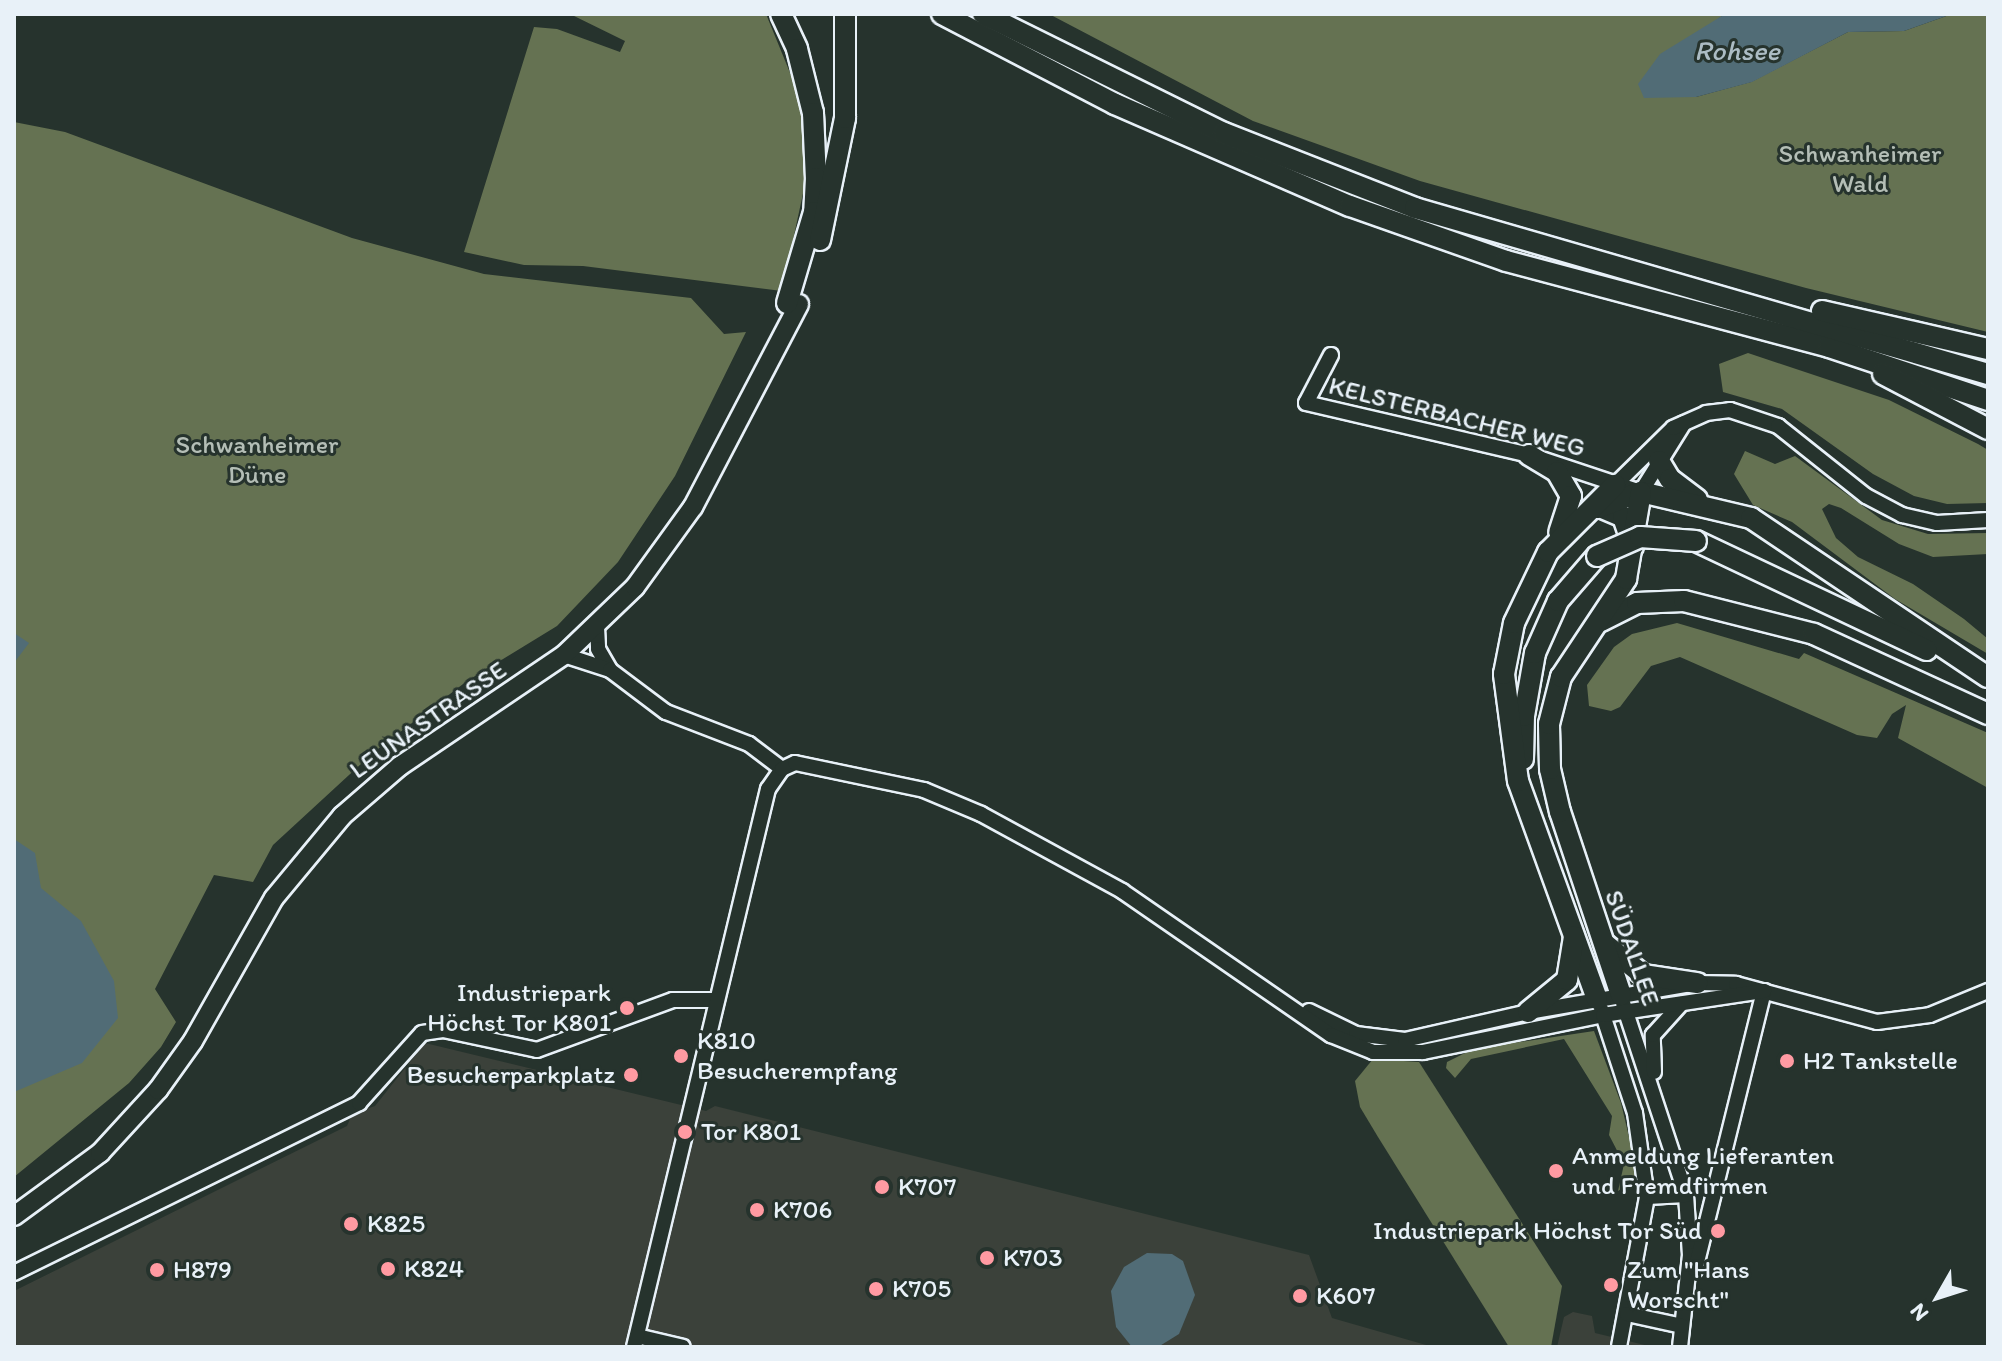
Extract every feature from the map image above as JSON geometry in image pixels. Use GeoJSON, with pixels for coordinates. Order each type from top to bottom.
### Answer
{"type":"FeatureCollection","features":[{"type":"Feature","properties":{"kind":"highway"},"geometry":{"type":"LineString","coordinates":[[781,14],[797,49],[813,113],[816,178],[814,212],[793,304]]}},
{"type":"Feature","properties":{"kind":"highway"},"geometry":{"type":"LineString","coordinates":[[793,304],[831,204],[842,148],[845,14]]}},
{"type":"Feature","properties":{"kind":"highway"},"geometry":{"type":"LineString","coordinates":[[942,14],[1115,104],[1350,206],[1522,266],[1829,347],[1988,400]]}},
{"type":"Feature","properties":{"kind":"highway"},"geometry":{"type":"LineString","coordinates":[[983,14],[1122,85],[1320,173],[1499,235],[1988,374]]}},
{"type":"Feature","properties":{"kind":"highway"},"geometry":{"type":"LineString","coordinates":[[1688,288],[1884,324],[1988,349]]}},
{"type":"Feature","properties":{"kind":"highway"},"geometry":{"type":"LineString","coordinates":[[1884,324],[1988,357]]}},
{"type":"Feature","properties":{"kind":"highway"},"geometry":{"type":"LineString","coordinates":[[1829,347],[1988,429]]}},
{"type":"Feature","properties":{"kind":"highway"},"geometry":{"type":"LineString","coordinates":[[1526,805],[1507,725],[1505,657],[1514,623],[1569,515],[1571,496],[1557,472],[1529,455]]}},
{"type":"Feature","properties":{"kind":"highway"},"geometry":{"type":"LineString","coordinates":[[1659,461],[1676,484],[1704,503]]}},
{"type":"Feature","properties":{"kind":"highway"},"geometry":{"type":"LineString","coordinates":[[1548,552],[1594,511],[1615,485]]}},
{"type":"Feature","properties":{"kind":"highway"},"geometry":{"type":"LineString","coordinates":[[1594,511],[1641,492],[1704,503],[1773,528],[1988,679]]}},
{"type":"Feature","properties":{"kind":"highway","name":"SÜDALLEE"},"geometry":{"type":"LineString","coordinates":[[1624,1003],[1560,812],[1549,748],[1556,689],[1575,652],[1598,624],[1626,579],[1633,554],[1641,492]]}},
{"type":"Feature","properties":{"kind":"highway"},"geometry":{"type":"LineString","coordinates":[[1594,511],[1616,511],[1628,523],[1633,554]]}},
{"type":"Feature","properties":{"kind":"highway"},"geometry":{"type":"LineString","coordinates":[[1526,805],[1524,716],[1535,653],[1558,601],[1597,556],[1640,537],[1696,541],[1988,679]]}},
{"type":"Feature","properties":{"kind":"highway"},"geometry":{"type":"LineString","coordinates":[[1598,624],[1637,603],[1684,601],[1814,634],[1988,714]]}},
{"type":"Feature","properties":{"kind":"highway","name":"SÜDALLEE"},"geometry":{"type":"LineString","coordinates":[[1526,805],[1600,1007]]}},
{"type":"Feature","properties":{"kind":"highway"},"geometry":{"type":"LineString","coordinates":[[1528,1012],[1567,980],[1574,937]]}},
{"type":"Feature","properties":{"kind":"highway"},"geometry":{"type":"LineString","coordinates":[[1602,942],[1636,972],[1697,983]]}},
{"type":"Feature","properties":{"kind":"main road","name":"LEUNASTRASSE"},"geometry":{"type":"LineString","coordinates":[[14,1216],[88,1163],[148,1103],[193,1041],[274,898],[342,816],[400,766],[564,655],[597,627],[664,550],[768,366],[793,304]]}},
{"type":"Feature","properties":{"kind":"street","name":"KELSTERBACHER WEG"},"geometry":{"type":"LineString","coordinates":[[1331,355],[1306,403],[1529,455],[1641,492]]}},
{"type":"Feature","properties":{"kind":"street"},"geometry":{"type":"LineString","coordinates":[[1615,485],[1653,443],[1684,423],[1721,410],[1757,416],[1887,508],[1937,523],[1988,520]]}},
{"type":"Feature","properties":{"kind":"street"},"geometry":{"type":"LineString","coordinates":[[1641,492],[1684,423]]}},
{"type":"Feature","properties":{"kind":"street"},"geometry":{"type":"LineString","coordinates":[[597,627],[598,649],[610,670]]}},
{"type":"Feature","properties":{"kind":"street"},"geometry":{"type":"LineString","coordinates":[[564,655],[610,670],[666,712],[749,744],[782,769],[815,764],[952,800],[1122,891],[1342,1042],[1385,1053],[1423,1052],[1697,983],[1764,991],[1877,1022],[1930,1015],[1988,991]]}},
{"type":"Feature","properties":{"kind":"street"},"geometry":{"type":"LineString","coordinates":[[683,1347],[636,1341],[715,1000],[768,789],[782,769]]}},
{"type":"Feature","properties":{"kind":"street"},"geometry":{"type":"LineString","coordinates":[[1267,988],[1356,1034],[1390,1040],[1443,1033],[1528,1012],[1600,1007]]}},
{"type":"Feature","properties":{"kind":"street"},"geometry":{"type":"LineString","coordinates":[[1624,1003],[1685,1001],[1764,991]]}},
{"type":"Feature","properties":{"kind":"street","name":"SÜDALLEE"},"geometry":{"type":"LineString","coordinates":[[1680,1347],[1687,1298],[1764,991]]}},
{"type":"Feature","properties":{"kind":"street"},"geometry":{"type":"LineString","coordinates":[[14,1273],[359,1103],[422,1033],[443,1030],[537,1050],[673,1000],[715,1000]]}},
{"type":"Feature","properties":{"kind":"street"},"geometry":{"type":"LineString","coordinates":[[1635,1113],[1659,1104],[1653,1035],[1664,1018],[1685,1001]]}},
{"type":"Feature","properties":{"kind":"street","name":"SÜDALLEE"},"geometry":{"type":"LineString","coordinates":[[1624,1003],[1686,1195],[1687,1298]]}},
{"type":"Feature","properties":{"kind":"street","name":"SÜDALLEE"},"geometry":{"type":"LineString","coordinates":[[1600,1007],[1635,1113],[1647,1197],[1620,1343]]}},
{"type":"Feature","properties":{"kind":"street"},"geometry":{"type":"LineString","coordinates":[[1647,1197],[1686,1195]]}},
{"type":"Feature","properties":{"kind":"street"},"geometry":{"type":"LineString","coordinates":[[1627,1314],[1682,1326]]}},
{"type":"Feature","properties":{"kind":"street","name":"SÜDALLEE"},"geometry":{"type":"LineString","coordinates":[[1673,1347],[1682,1326]]}},
{"type":"Feature","properties":{"kind":"shaded area"},"geometry":{"type":"Polygon","coordinates":[[[425,1043],[706,1111],[715,1106],[1309,1255],[1332,1318],[1433,1347],[14,1347],[14,1291],[347,1126],[352,1114],[375,1106],[425,1043]]]}},
{"type":"Feature","properties":{"kind":"shaded area"},"geometry":{"type":"Polygon","coordinates":[[[1573,1312],[1592,1316],[1595,1333],[1653,1347],[1557,1347],[1564,1317],[1573,1312]]]}},
{"type":"Feature","properties":{"kind":"green space"},"geometry":{"type":"Polygon","coordinates":[[[570,14],[766,14],[804,107],[807,175],[782,291],[583,266],[524,265],[464,252],[534,27],[557,29],[620,52],[625,41],[570,14]]]}},
{"type":"Feature","properties":{"kind":"green space","name":"Schwanheimer Wald"},"geometry":{"type":"Polygon","coordinates":[[[1049,14],[1725,14],[1704,29],[1696,97],[1751,82],[1848,32],[1904,31],[1952,14],[1988,14],[1988,332],[1806,288],[1420,181],[1253,121],[1049,14]]]}},
{"type":"Feature","properties":{"kind":"green space","name":"Schwanheimer Düne"},"geometry":{"type":"Polygon","coordinates":[[[14,122],[65,132],[352,238],[484,274],[691,298],[724,334],[746,332],[675,476],[618,562],[557,626],[467,681],[374,752],[273,845],[253,882],[214,875],[155,989],[176,1022],[161,1047],[129,1083],[14,1177],[14,122]]]}},
{"type":"Feature","properties":{"kind":"green space"},"geometry":{"type":"Polygon","coordinates":[[[1748,353],[1889,400],[1988,450],[1988,503],[1947,504],[1914,496],[1873,474],[1782,409],[1723,392],[1719,364],[1748,353]]]}},
{"type":"Feature","properties":{"kind":"green space"},"geometry":{"type":"Polygon","coordinates":[[[1745,451],[1775,464],[1795,456],[1882,520],[1928,534],[1988,533],[1988,554],[1933,557],[1899,544],[1841,508],[1829,504],[1822,509],[1836,538],[1858,557],[1913,584],[1964,619],[1988,639],[1988,654],[1895,599],[1792,522],[1753,505],[1734,474],[1745,451]]]}},
{"type":"Feature","properties":{"kind":"green space"},"geometry":{"type":"Polygon","coordinates":[[[1677,623],[1799,659],[1804,653],[1988,733],[1988,788],[1898,738],[1906,705],[1892,714],[1877,738],[1857,735],[1680,657],[1651,666],[1620,707],[1611,711],[1589,706],[1587,685],[1614,647],[1632,634],[1677,623]]]}},
{"type":"Feature","properties":{"kind":"green space"},"geometry":{"type":"Polygon","coordinates":[[[1594,1031],[1621,1103],[1634,1158],[1636,1179],[1618,1191],[1624,1164],[1609,1135],[1612,1116],[1564,1039],[1471,1059],[1455,1078],[1446,1068],[1447,1062],[1473,1049],[1594,1031]]]}},
{"type":"Feature","properties":{"kind":"green space"},"geometry":{"type":"Polygon","coordinates":[[[1373,1059],[1419,1062],[1562,1286],[1551,1347],[1509,1347],[1378,1137],[1360,1107],[1355,1081],[1373,1059]]]}},
{"type":"Feature","properties":{"kind":"water","name":"Rohsee"},"geometry":{"type":"Polygon","coordinates":[[[1725,14],[1952,14],[1904,31],[1848,32],[1752,82],[1696,97],[1644,98],[1638,84],[1660,54],[1725,14]]]}},
{"type":"Feature","properties":{"kind":"water"},"geometry":{"type":"Polygon","coordinates":[[[14,633],[29,643],[14,663],[14,633]]]}},
{"type":"Feature","properties":{"kind":"water"},"geometry":{"type":"Polygon","coordinates":[[[14,839],[35,853],[41,888],[81,921],[114,981],[118,1018],[82,1063],[14,1092],[14,839]]]}},
{"type":"Feature","properties":{"kind":"water"},"geometry":{"type":"Polygon","coordinates":[[[1147,1253],[1172,1254],[1183,1261],[1195,1295],[1179,1334],[1158,1347],[1132,1347],[1116,1327],[1111,1291],[1124,1267],[1147,1253]]]}},
{"type":"Feature","properties":{"kind":"place","name":"Industriepark Höchst Tor K801"},"geometry":{"type":"Point","coordinates":[627,1008]}},
{"type":"Feature","properties":{"kind":"place","name":"K810 Besucherempfang"},"geometry":{"type":"Point","coordinates":[681,1056]}},
{"type":"Feature","properties":{"kind":"place","name":"H2 Tankstelle"},"geometry":{"type":"Point","coordinates":[1787,1061]}},
{"type":"Feature","properties":{"kind":"place","name":"Besucherparkplatz"},"geometry":{"type":"Point","coordinates":[631,1075]}},
{"type":"Feature","properties":{"kind":"place","name":"Tor K801"},"geometry":{"type":"Point","coordinates":[685,1132]}},
{"type":"Feature","properties":{"kind":"place","name":"Anmeldung Lieferanten und Fremdfirmen"},"geometry":{"type":"Point","coordinates":[1556,1171]}},
{"type":"Feature","properties":{"kind":"place","name":"K707"},"geometry":{"type":"Point","coordinates":[882,1187]}},
{"type":"Feature","properties":{"kind":"place","name":"K706"},"geometry":{"type":"Point","coordinates":[757,1210]}},
{"type":"Feature","properties":{"kind":"place","name":"K825"},"geometry":{"type":"Point","coordinates":[351,1224]}},
{"type":"Feature","properties":{"kind":"place","name":"Industriepark Höchst Tor Süd"},"geometry":{"type":"Point","coordinates":[1718,1231]}},
{"type":"Feature","properties":{"kind":"place","name":"K703"},"geometry":{"type":"Point","coordinates":[987,1258]}},
{"type":"Feature","properties":{"kind":"place","name":"K824"},"geometry":{"type":"Point","coordinates":[388,1269]}},
{"type":"Feature","properties":{"kind":"place","name":"H879"},"geometry":{"type":"Point","coordinates":[157,1270]}},
{"type":"Feature","properties":{"kind":"place","name":"Zum \"Hans Worscht\""},"geometry":{"type":"Point","coordinates":[1611,1285]}},
{"type":"Feature","properties":{"kind":"place","name":"K705"},"geometry":{"type":"Point","coordinates":[876,1289]}},
{"type":"Feature","properties":{"kind":"place","name":"K607"},"geometry":{"type":"Point","coordinates":[1300,1296]}}]}
